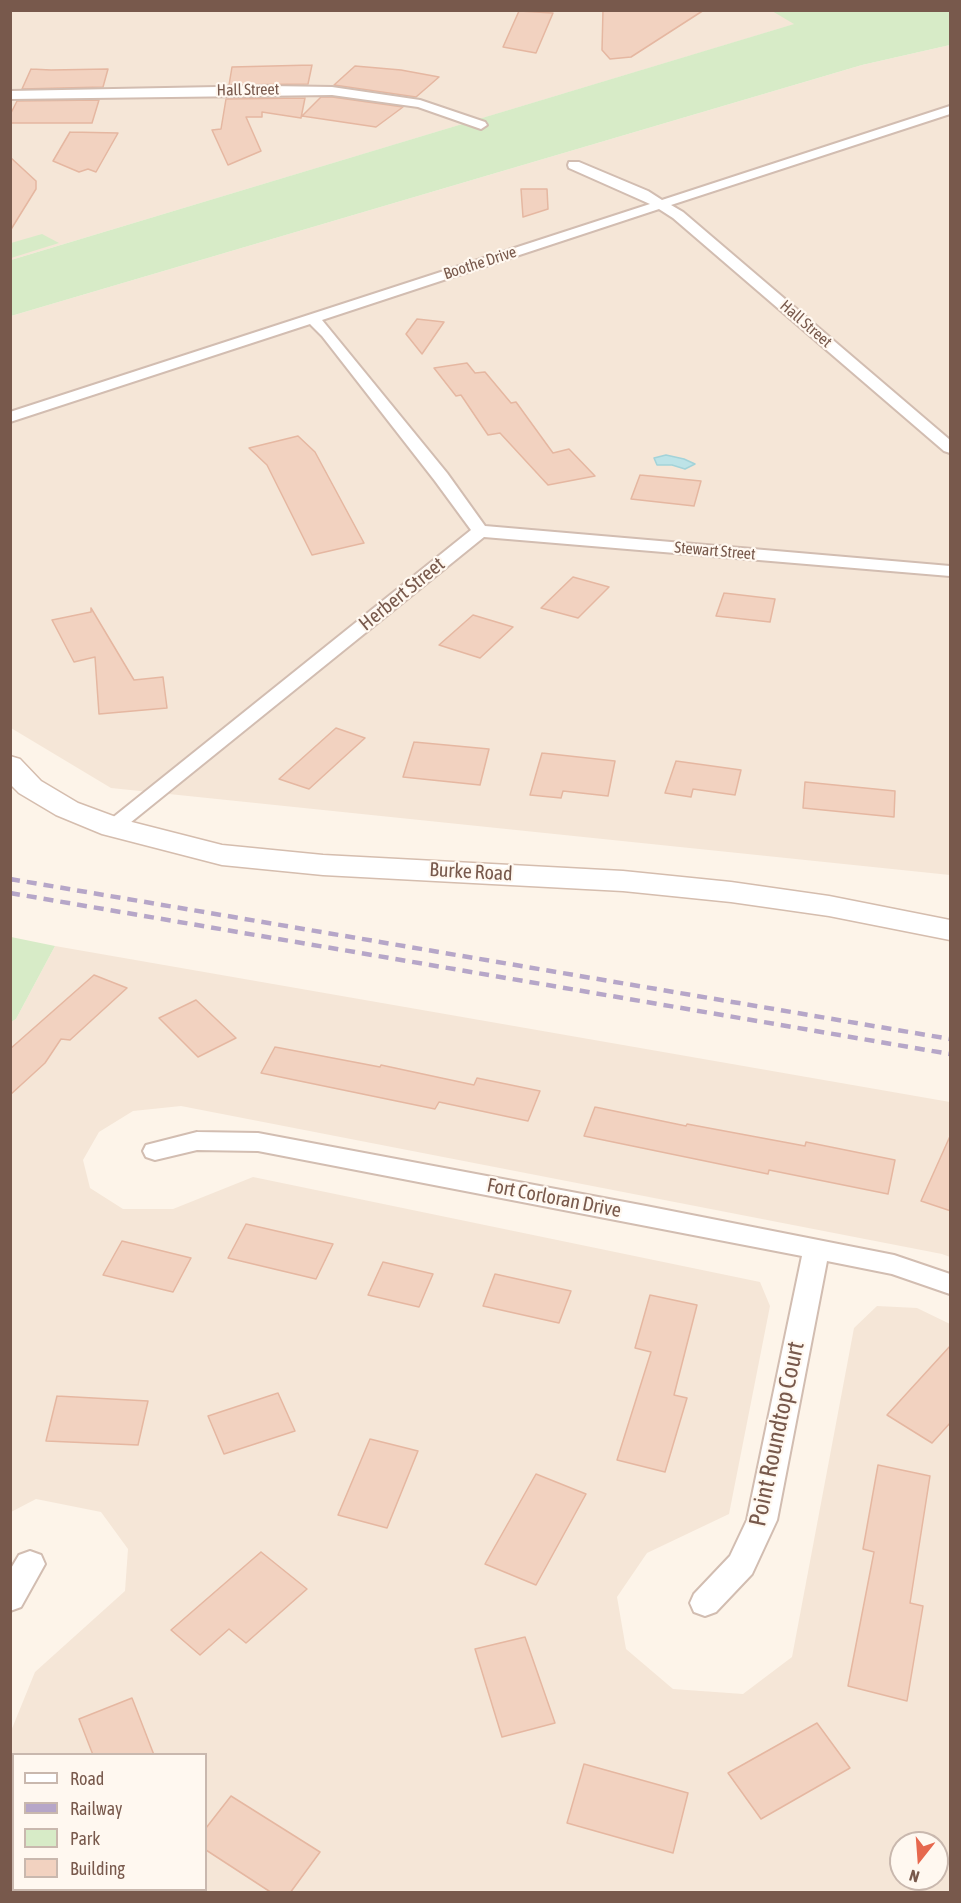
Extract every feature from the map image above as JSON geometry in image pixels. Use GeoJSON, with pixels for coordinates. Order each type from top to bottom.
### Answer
{"type":"FeatureCollection","features":[{"type":"Feature","properties":{"kind":"street","name":"Hall Street"},"geometry":{"type":"LineString","coordinates":[[10,95],[332,91],[420,104],[481,125]]}},
{"type":"Feature","properties":{"kind":"street","name":"Boothe Drive"},"geometry":{"type":"LineString","coordinates":[[10,417],[950,111]]}},
{"type":"Feature","properties":{"kind":"street","name":"Hall Street"},"geometry":{"type":"LineString","coordinates":[[574,165],[643,194],[689,223],[951,448]]}},
{"type":"Feature","properties":{"kind":"street"},"geometry":{"type":"LineString","coordinates":[[313,319],[327,333],[441,477],[480,531]]}},
{"type":"Feature","properties":{"kind":"street","name":"Stewart Street"},"geometry":{"type":"LineString","coordinates":[[480,531],[951,571]]}},
{"type":"Feature","properties":{"kind":"street","name":"Herbert Street"},"geometry":{"type":"LineString","coordinates":[[113,828],[480,531]]}},
{"type":"Feature","properties":{"kind":"street","name":"Burke Road"},"geometry":{"type":"LineString","coordinates":[[10,765],[30,787],[67,809],[113,828],[190,848],[262,860],[634,882],[731,892],[829,906],[951,930]]}},
{"type":"Feature","properties":{"kind":"street","name":"Fort Corloran Drive"},"geometry":{"type":"LineString","coordinates":[[155,1151],[197,1141],[258,1142],[894,1265],[951,1284]]}},
{"type":"Feature","properties":{"kind":"street","name":"Point Roundtop Court"},"geometry":{"type":"LineString","coordinates":[[705,1603],[741,1565],[762,1520],[816,1250]]}},
{"type":"Feature","properties":{"kind":"street"},"geometry":{"type":"LineString","coordinates":[[10,1598],[30,1564]]}},
{"type":"Feature","properties":{"kind":"shaded area"},"geometry":{"type":"Polygon","coordinates":[[[772,10],[795,24],[11,260],[11,11],[772,10]]]}},
{"type":"Feature","properties":{"kind":"shaded area"},"geometry":{"type":"Polygon","coordinates":[[[950,45],[950,875],[111,788],[11,728],[11,316],[862,65],[950,45]]]}},
{"type":"Feature","properties":{"kind":"shaded area"},"geometry":{"type":"Polygon","coordinates":[[[55,946],[950,1102],[950,1257],[181,1106],[133,1111],[99,1132],[83,1160],[90,1188],[123,1209],[173,1209],[253,1177],[760,1282],[770,1306],[729,1514],[647,1553],[617,1597],[626,1649],[673,1689],[743,1694],[792,1657],[854,1328],[877,1306],[917,1308],[950,1324],[950,1892],[116,1891],[207,1891],[207,1753],[12,1753],[11,1830],[11,1731],[35,1672],[125,1591],[128,1549],[101,1512],[36,1499],[11,1512],[11,1022],[16,1019],[55,946]]]}},
{"type":"Feature","properties":{"kind":"green space"},"geometry":{"type":"Polygon","coordinates":[[[772,11],[950,11],[950,45],[862,65],[11,316],[11,260],[794,24],[772,11]]]}},
{"type":"Feature","properties":{"kind":"green space"},"geometry":{"type":"Polygon","coordinates":[[[42,234],[59,243],[11,258],[11,243],[42,234]]]}},
{"type":"Feature","properties":{"kind":"green space"},"geometry":{"type":"Polygon","coordinates":[[[11,937],[55,946],[16,1019],[11,1022],[11,937]]]}},
{"type":"Feature","properties":{"kind":"water"},"geometry":{"type":"Polygon","coordinates":[[[666,455],[695,464],[685,469],[672,465],[657,465],[654,458],[666,455]]]}},
{"type":"Feature","properties":{"kind":"building"},"geometry":{"type":"Polygon","coordinates":[[[603,10],[704,10],[631,57],[610,59],[602,50],[603,10]]]}},
{"type":"Feature","properties":{"kind":"building"},"geometry":{"type":"Polygon","coordinates":[[[519,11],[553,13],[536,53],[503,47],[519,11]]]}},
{"type":"Feature","properties":{"kind":"building"},"geometry":{"type":"Polygon","coordinates":[[[312,65],[308,84],[229,85],[232,67],[312,65]]]}},
{"type":"Feature","properties":{"kind":"building"},"geometry":{"type":"Polygon","coordinates":[[[355,66],[401,70],[439,77],[416,97],[334,85],[355,66]]]}},
{"type":"Feature","properties":{"kind":"building"},"geometry":{"type":"Polygon","coordinates":[[[31,69],[108,69],[103,87],[22,89],[31,69]]]}},
{"type":"Feature","properties":{"kind":"building"},"geometry":{"type":"Polygon","coordinates":[[[321,97],[403,107],[376,127],[302,116],[321,97]]]}},
{"type":"Feature","properties":{"kind":"building"},"geometry":{"type":"Polygon","coordinates":[[[305,98],[301,118],[262,112],[262,117],[246,117],[261,151],[228,165],[212,130],[221,129],[226,99],[305,98]]]}},
{"type":"Feature","properties":{"kind":"building"},"geometry":{"type":"Polygon","coordinates":[[[99,100],[92,123],[10,123],[10,115],[17,101],[99,100]]]}},
{"type":"Feature","properties":{"kind":"building"},"geometry":{"type":"Polygon","coordinates":[[[70,132],[118,133],[96,172],[88,169],[79,172],[53,161],[70,132]]]}},
{"type":"Feature","properties":{"kind":"building"},"geometry":{"type":"Polygon","coordinates":[[[10,157],[36,181],[36,189],[10,231],[10,157]]]}},
{"type":"Feature","properties":{"kind":"building"},"geometry":{"type":"Polygon","coordinates":[[[521,189],[547,189],[548,209],[523,217],[521,189]]]}},
{"type":"Feature","properties":{"kind":"building"},"geometry":{"type":"Polygon","coordinates":[[[417,319],[444,322],[422,354],[406,334],[417,319]]]}},
{"type":"Feature","properties":{"kind":"building"},"geometry":{"type":"Polygon","coordinates":[[[467,363],[475,373],[485,372],[511,403],[516,402],[553,453],[569,449],[595,476],[548,485],[500,433],[488,435],[461,395],[456,396],[434,368],[467,363]]]}},
{"type":"Feature","properties":{"kind":"building"},"geometry":{"type":"Polygon","coordinates":[[[298,436],[315,452],[364,543],[312,555],[267,465],[249,448],[298,436]]]}},
{"type":"Feature","properties":{"kind":"building"},"geometry":{"type":"Polygon","coordinates":[[[640,475],[701,481],[694,506],[631,499],[640,475]]]}},
{"type":"Feature","properties":{"kind":"building"},"geometry":{"type":"Polygon","coordinates":[[[573,577],[609,587],[578,618],[541,608],[573,577]]]}},
{"type":"Feature","properties":{"kind":"building"},"geometry":{"type":"Polygon","coordinates":[[[724,593],[775,599],[770,622],[716,616],[724,593]]]}},
{"type":"Feature","properties":{"kind":"building"},"geometry":{"type":"Polygon","coordinates":[[[91,608],[134,680],[163,677],[167,708],[99,714],[95,657],[74,662],[52,620],[91,612],[91,608]]]}},
{"type":"Feature","properties":{"kind":"building"},"geometry":{"type":"Polygon","coordinates":[[[473,615],[513,627],[480,658],[439,645],[473,615]]]}},
{"type":"Feature","properties":{"kind":"building"},"geometry":{"type":"Polygon","coordinates":[[[336,728],[365,738],[309,789],[279,779],[336,728]]]}},
{"type":"Feature","properties":{"kind":"building"},"geometry":{"type":"Polygon","coordinates":[[[414,742],[489,749],[480,785],[403,777],[414,742]]]}},
{"type":"Feature","properties":{"kind":"building"},"geometry":{"type":"Polygon","coordinates":[[[542,753],[615,761],[608,796],[563,791],[561,798],[530,795],[542,753]]]}},
{"type":"Feature","properties":{"kind":"building"},"geometry":{"type":"Polygon","coordinates":[[[676,761],[741,770],[735,795],[693,789],[691,797],[665,793],[676,761]]]}},
{"type":"Feature","properties":{"kind":"building"},"geometry":{"type":"Polygon","coordinates":[[[805,782],[895,791],[894,817],[803,808],[805,782]]]}},
{"type":"Feature","properties":{"kind":"building"},"geometry":{"type":"Polygon","coordinates":[[[94,975],[127,988],[70,1040],[61,1039],[45,1063],[10,1095],[10,1049],[94,975]]]}},
{"type":"Feature","properties":{"kind":"building"},"geometry":{"type":"Polygon","coordinates":[[[196,1000],[236,1038],[198,1057],[159,1018],[196,1000]]]}},
{"type":"Feature","properties":{"kind":"building"},"geometry":{"type":"Polygon","coordinates":[[[275,1047],[380,1067],[381,1065],[474,1085],[477,1078],[540,1091],[528,1121],[439,1102],[435,1109],[261,1073],[275,1047]]]}},
{"type":"Feature","properties":{"kind":"building"},"geometry":{"type":"Polygon","coordinates":[[[595,1107],[686,1126],[687,1124],[805,1146],[806,1142],[895,1160],[888,1194],[769,1170],[768,1174],[584,1136],[595,1107]]]}},
{"type":"Feature","properties":{"kind":"building"},"geometry":{"type":"Polygon","coordinates":[[[951,1134],[951,1211],[921,1201],[951,1134]]]}},
{"type":"Feature","properties":{"kind":"building"},"geometry":{"type":"Polygon","coordinates":[[[246,1224],[333,1244],[316,1279],[228,1258],[246,1224]]]}},
{"type":"Feature","properties":{"kind":"building"},"geometry":{"type":"Polygon","coordinates":[[[122,1241],[191,1258],[173,1292],[103,1275],[122,1241]]]}},
{"type":"Feature","properties":{"kind":"building"},"geometry":{"type":"Polygon","coordinates":[[[383,1262],[433,1274],[419,1307],[368,1295],[383,1262]]]}},
{"type":"Feature","properties":{"kind":"building"},"geometry":{"type":"Polygon","coordinates":[[[495,1274],[571,1291],[559,1323],[483,1306],[495,1274]]]}},
{"type":"Feature","properties":{"kind":"building"},"geometry":{"type":"Polygon","coordinates":[[[650,1295],[697,1305],[674,1395],[687,1398],[665,1472],[617,1460],[651,1352],[635,1348],[650,1295]]]}},
{"type":"Feature","properties":{"kind":"building"},"geometry":{"type":"Polygon","coordinates":[[[951,1345],[951,1422],[932,1443],[887,1415],[951,1345]]]}},
{"type":"Feature","properties":{"kind":"building"},"geometry":{"type":"Polygon","coordinates":[[[278,1393],[295,1431],[224,1454],[208,1416],[278,1393]]]}},
{"type":"Feature","properties":{"kind":"building"},"geometry":{"type":"Polygon","coordinates":[[[57,1396],[148,1401],[138,1445],[46,1441],[57,1396]]]}},
{"type":"Feature","properties":{"kind":"building"},"geometry":{"type":"Polygon","coordinates":[[[370,1439],[418,1451],[387,1528],[338,1515],[370,1439]]]}},
{"type":"Feature","properties":{"kind":"building"},"geometry":{"type":"Polygon","coordinates":[[[878,1465],[930,1476],[910,1603],[923,1606],[907,1701],[848,1686],[874,1552],[863,1549],[878,1465]]]}},
{"type":"Feature","properties":{"kind":"building"},"geometry":{"type":"Polygon","coordinates":[[[536,1474],[586,1494],[536,1585],[485,1564],[536,1474]]]}},
{"type":"Feature","properties":{"kind":"building"},"geometry":{"type":"Polygon","coordinates":[[[261,1552],[307,1589],[246,1643],[229,1629],[200,1655],[171,1630],[261,1552]]]}},
{"type":"Feature","properties":{"kind":"building"},"geometry":{"type":"Polygon","coordinates":[[[525,1637],[555,1723],[502,1737],[475,1649],[525,1637]]]}},
{"type":"Feature","properties":{"kind":"building"},"geometry":{"type":"Polygon","coordinates":[[[132,1698],[153,1753],[92,1753],[79,1719],[132,1698]]]}},
{"type":"Feature","properties":{"kind":"building"},"geometry":{"type":"Polygon","coordinates":[[[817,1723],[850,1768],[761,1819],[728,1773],[817,1723]]]}},
{"type":"Feature","properties":{"kind":"building"},"geometry":{"type":"Polygon","coordinates":[[[584,1764],[688,1793],[673,1853],[567,1823],[584,1764]]]}},
{"type":"Feature","properties":{"kind":"building"},"geometry":{"type":"Polygon","coordinates":[[[231,1796],[320,1852],[290,1893],[272,1893],[207,1851],[207,1827],[231,1796]]]}},
{"type":"Feature","properties":{"kind":"railway"},"geometry":{"type":"LineString","coordinates":[[13,880],[10,879],[950,1039]]}},
{"type":"Feature","properties":{"kind":"railway"},"geometry":{"type":"LineString","coordinates":[[10,893],[950,1054]]}}]}
